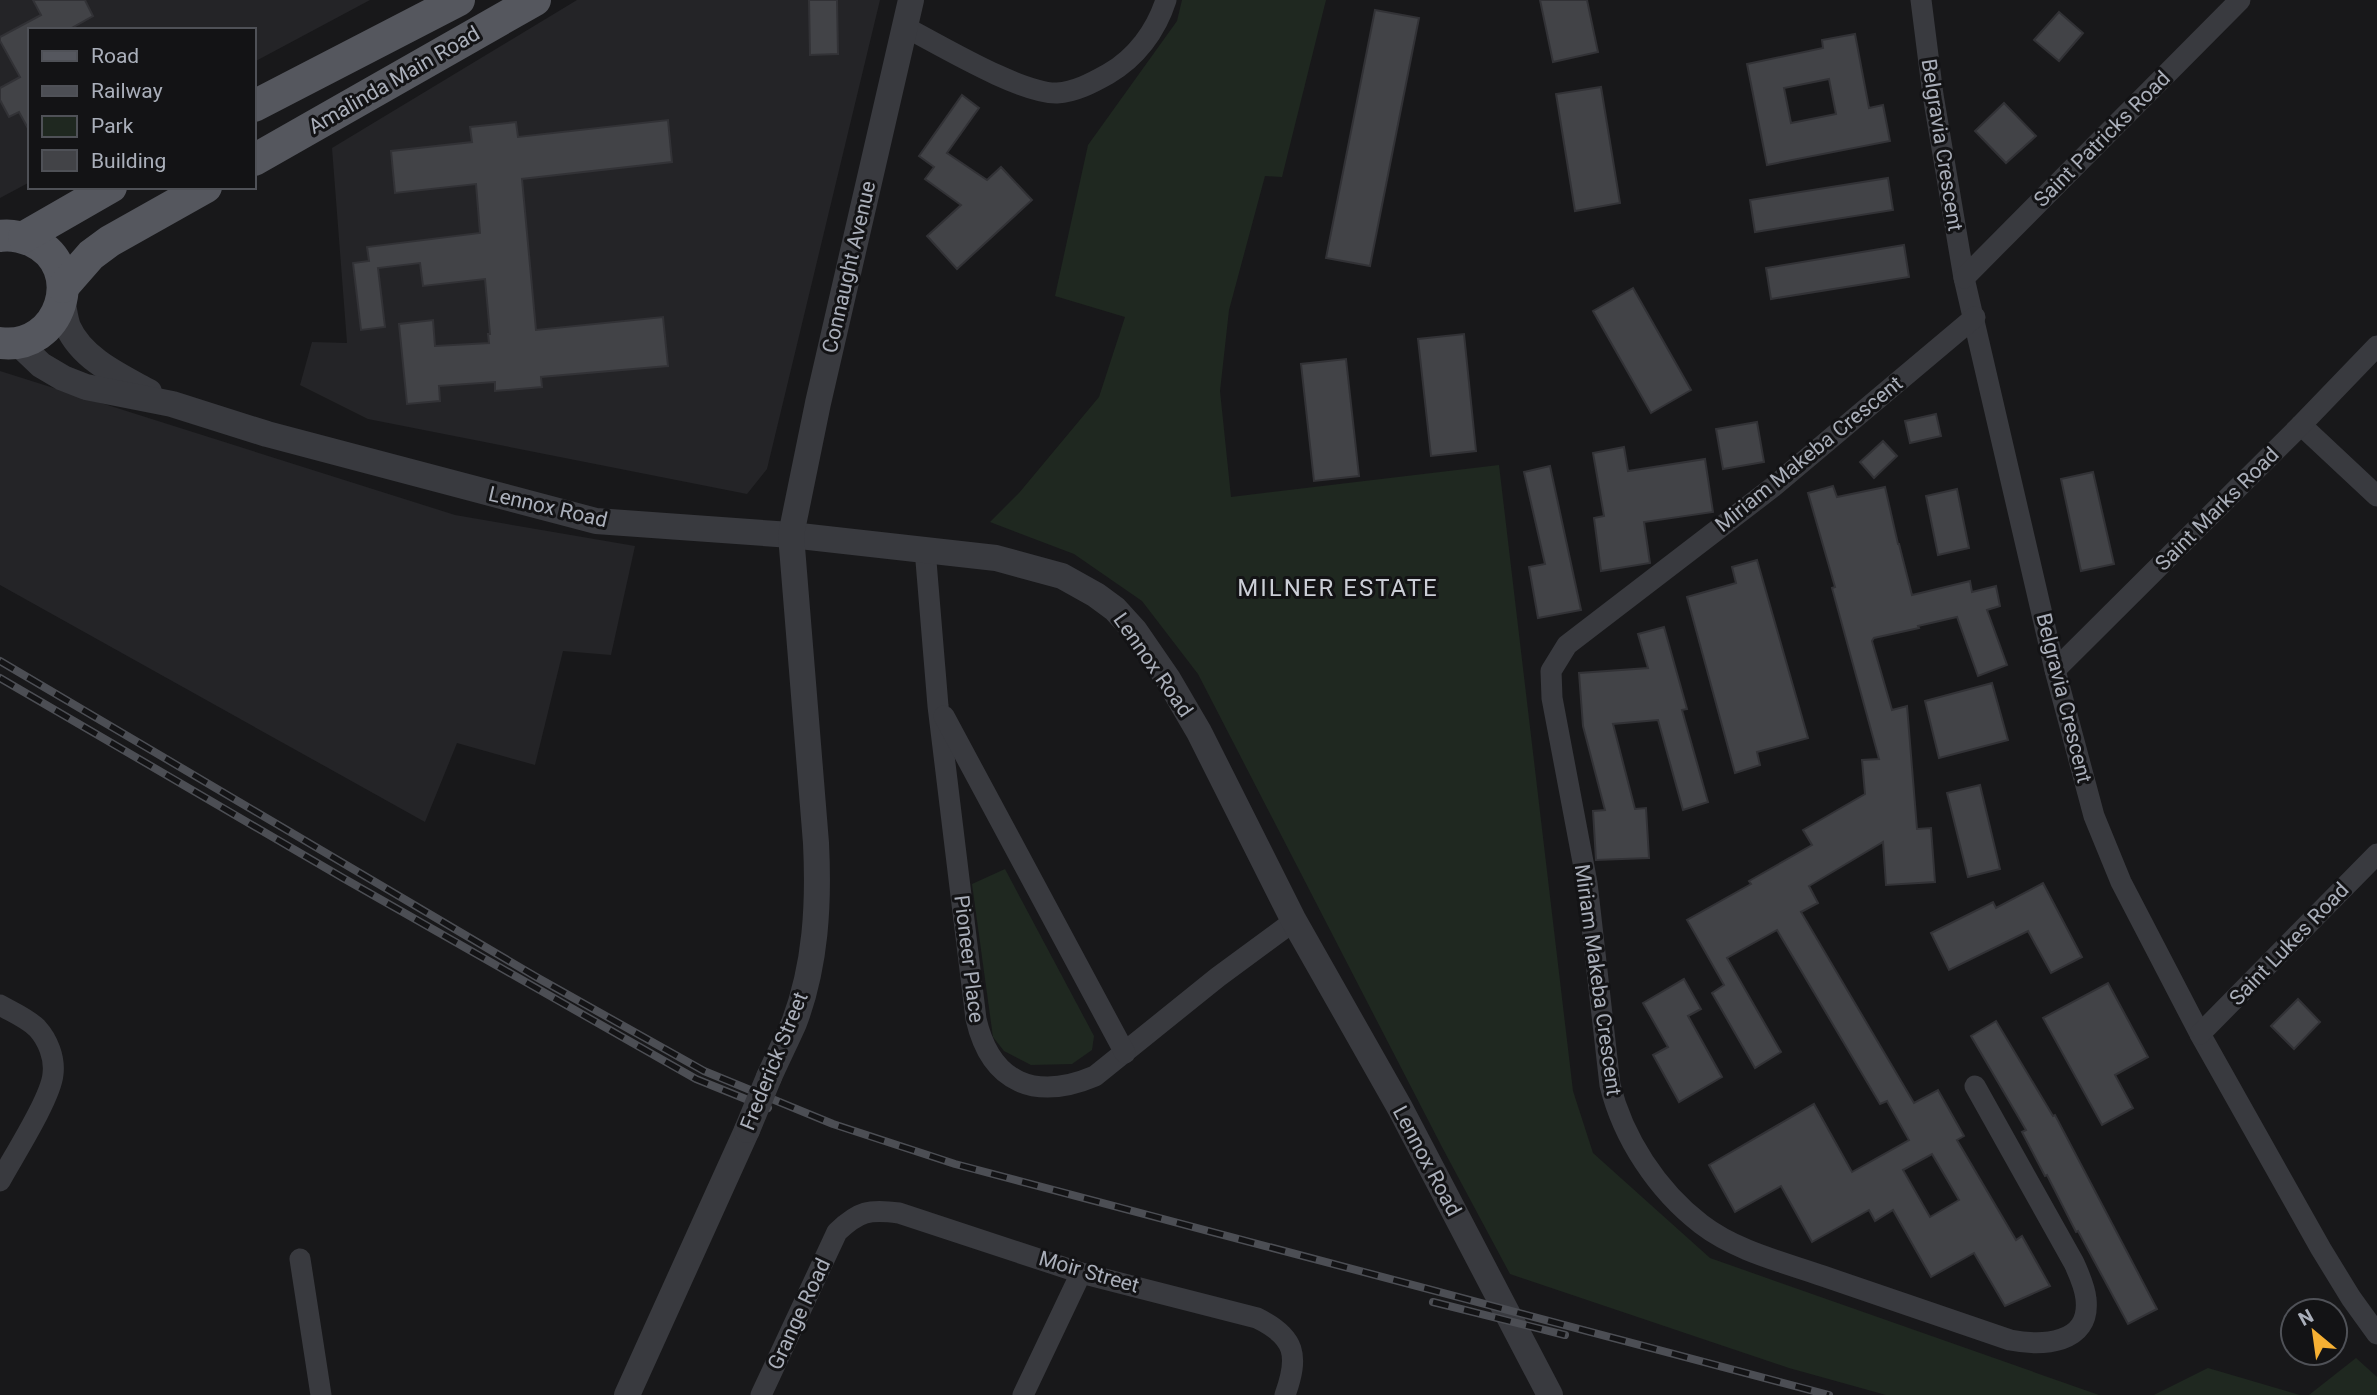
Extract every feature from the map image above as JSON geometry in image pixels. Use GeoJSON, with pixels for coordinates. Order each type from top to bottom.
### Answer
{"type":"FeatureCollection","features":[{"type":"Feature","properties":{"kind":"main road","name":"Amalinda Main Road"},"geometry":{"type":"LineString","coordinates":[[256,105],[459,0]]}},
{"type":"Feature","properties":{"kind":"main road","name":"Amalinda Main Road"},"geometry":{"type":"LineString","coordinates":[[256,159],[535,0]]}},
{"type":"Feature","properties":{"kind":"main road"},"geometry":{"type":"LineString","coordinates":[[12,237],[107,189]]}},
{"type":"Feature","properties":{"kind":"main road"},"geometry":{"type":"LineString","coordinates":[[9,343],[34,338],[47,328],[57,315],[63,293],[91,255],[110,241],[202,189]]}},
{"type":"Feature","properties":{"kind":"main road"},"geometry":{"type":"LineString","coordinates":[[12,237],[39,244],[51,256],[60,270],[63,293]]}},
{"type":"Feature","properties":{"kind":"street","name":"Connaught Avenue"},"geometry":{"type":"LineString","coordinates":[[791,535],[818,403],[911,0]]}},
{"type":"Feature","properties":{"kind":"street"},"geometry":{"type":"LineString","coordinates":[[905,27],[1009,80],[1034,89],[1057,93],[1083,87],[1120,67],[1142,46],[1160,20],[1166,0]]}},
{"type":"Feature","properties":{"kind":"street","name":"Belgravia Crescent"},"geometry":{"type":"LineString","coordinates":[[1921,0],[1933,95],[1964,278],[2055,670],[2094,816],[2122,883],[2200,1034],[2321,1249],[2377,1334]]}},
{"type":"Feature","properties":{"kind":"street","name":"Saint Patricks Road"},"geometry":{"type":"LineString","coordinates":[[1964,278],[2240,0]]}},
{"type":"Feature","properties":{"kind":"street","name":"Lennox Road"},"geometry":{"type":"LineString","coordinates":[[63,293],[68,326],[79,345],[121,377],[172,404]]}},
{"type":"Feature","properties":{"kind":"street","name":"Miriam Makeba Crescent"},"geometry":{"type":"LineString","coordinates":[[1975,317],[1773,487],[1567,646],[1551,671],[1552,698],[1587,883],[1610,1085],[1616,1110],[1635,1148],[1677,1202],[1702,1224],[1725,1239],[1767,1257],[2010,1340],[2030,1344],[2065,1339],[2079,1327],[2085,1315],[2086,1300],[2082,1283],[2074,1263],[1975,1086]]}},
{"type":"Feature","properties":{"kind":"street","name":"Lennox Road"},"geometry":{"type":"LineString","coordinates":[[9,343],[63,378],[86,387],[172,404],[267,434],[596,521],[791,535],[996,558],[1062,576],[1096,595],[1115,609],[1151,654],[1199,732],[1294,921],[1399,1108],[1550,1395]]}},
{"type":"Feature","properties":{"kind":"street","name":"Saint Marks Road"},"geometry":{"type":"LineString","coordinates":[[2055,670],[2377,346]]}},
{"type":"Feature","properties":{"kind":"street"},"geometry":{"type":"LineString","coordinates":[[2301,425],[2377,496]]}},
{"type":"Feature","properties":{"kind":"street","name":"Frederick Street"},"geometry":{"type":"LineString","coordinates":[[627,1395],[793,1023],[803,995],[815,934],[818,892],[816,843],[791,535]]}},
{"type":"Feature","properties":{"kind":"street","name":"Pioneer Place"},"geometry":{"type":"LineString","coordinates":[[925,548],[938,706],[976,1019],[987,1052],[1000,1068],[1016,1080],[1036,1087],[1056,1088],[1095,1076],[1218,977],[1294,921]]}},
{"type":"Feature","properties":{"kind":"street","name":"Pioneer Place"},"geometry":{"type":"LineString","coordinates":[[938,706],[1125,1053]]}},
{"type":"Feature","properties":{"kind":"street","name":"Saint Lukes Road"},"geometry":{"type":"LineString","coordinates":[[2200,1034],[2377,854]]}},
{"type":"Feature","properties":{"kind":"street"},"geometry":{"type":"LineString","coordinates":[[0,1005],[37,1028],[47,1042],[52,1056],[53,1074],[48,1092],[0,1181]]}},
{"type":"Feature","properties":{"kind":"street","name":"Moir Street"},"geometry":{"type":"LineString","coordinates":[[837,1232],[851,1218],[864,1212],[899,1213],[1081,1272],[1238,1312],[1273,1325],[1284,1335],[1291,1347],[1294,1360],[1285,1394]]}},
{"type":"Feature","properties":{"kind":"street","name":"Grange Road"},"geometry":{"type":"LineString","coordinates":[[761,1395],[837,1232]]}},
{"type":"Feature","properties":{"kind":"street"},"geometry":{"type":"LineString","coordinates":[[300,1259],[321,1395]]}},
{"type":"Feature","properties":{"kind":"street"},"geometry":{"type":"LineString","coordinates":[[1023,1395],[1081,1272]]}},
{"type":"Feature","properties":{"kind":"shaded area"},"geometry":{"type":"Polygon","coordinates":[[[0,0],[370,0],[256,61],[256,28],[28,28],[28,183],[0,198],[0,0]]]}},
{"type":"Feature","properties":{"kind":"shaded area"},"geometry":{"type":"Polygon","coordinates":[[[577,0],[880,0],[767,469],[747,494],[368,419],[300,385],[312,342],[347,343],[332,148],[577,0]]]}},
{"type":"Feature","properties":{"kind":"shaded area"},"geometry":{"type":"Polygon","coordinates":[[[0,371],[455,515],[635,546],[611,655],[563,651],[535,765],[457,743],[425,822],[0,585],[0,371]]]}},
{"type":"Feature","properties":{"kind":"green space"},"geometry":{"type":"Polygon","coordinates":[[[1182,0],[1326,0],[1282,177],[1265,176],[1229,310],[1220,391],[1231,497],[1499,465],[1573,1091],[1593,1153],[1710,1258],[2099,1395],[1886,1395],[1789,1368],[1510,1274],[1198,674],[1142,601],[1074,554],[990,522],[1019,493],[1099,397],[1125,317],[1055,296],[1088,145],[1177,21],[1182,0]]]}},
{"type":"Feature","properties":{"kind":"green space"},"geometry":{"type":"Polygon","coordinates":[[[1005,869],[1094,1036],[1092,1050],[1072,1064],[1031,1065],[1004,1051],[993,1037],[972,884],[1005,869]]]}},
{"type":"Feature","properties":{"kind":"green space"},"geometry":{"type":"Polygon","coordinates":[[[2356,1358],[2377,1377],[2377,1395],[2309,1395],[2345,1367],[2349,1367],[2349,1364],[2356,1358]]]}},
{"type":"Feature","properties":{"kind":"green space"},"geometry":{"type":"Polygon","coordinates":[[[2208,1368],[2300,1395],[2154,1395],[2208,1368]]]}},
{"type":"Feature","properties":{"kind":"building"},"geometry":{"type":"Polygon","coordinates":[[[33,0],[85,0],[93,16],[72,28],[28,28],[28,128],[19,112],[9,117],[0,100],[0,88],[20,77],[0,37],[41,15],[33,0]]]}},
{"type":"Feature","properties":{"kind":"building"},"geometry":{"type":"Polygon","coordinates":[[[809,0],[837,0],[838,54],[810,55],[809,0]]]}},
{"type":"Feature","properties":{"kind":"building"},"geometry":{"type":"Polygon","coordinates":[[[1540,0],[1587,0],[1598,52],[1553,62],[1540,0]]]}},
{"type":"Feature","properties":{"kind":"building"},"geometry":{"type":"Polygon","coordinates":[[[1375,10],[1419,18],[1370,266],[1326,258],[1375,10]]]}},
{"type":"Feature","properties":{"kind":"building"},"geometry":{"type":"Polygon","coordinates":[[[2059,12],[2083,33],[2059,61],[2034,40],[2059,12]]]}},
{"type":"Feature","properties":{"kind":"building"},"geometry":{"type":"Polygon","coordinates":[[[1855,34],[1869,108],[1883,105],[1890,141],[1767,165],[1747,64],[1823,48],[1822,40],[1855,34]],[[1829,79],[1784,88],[1791,123],[1836,114],[1829,79]]]}},
{"type":"Feature","properties":{"kind":"building"},"geometry":{"type":"Polygon","coordinates":[[[1601,87],[1620,203],[1575,211],[1556,94],[1601,87]]]}},
{"type":"Feature","properties":{"kind":"building"},"geometry":{"type":"Polygon","coordinates":[[[962,95],[979,108],[947,153],[987,180],[1001,167],[1032,200],[957,269],[927,236],[961,205],[925,179],[934,167],[919,156],[962,95]]]}},
{"type":"Feature","properties":{"kind":"building"},"geometry":{"type":"Polygon","coordinates":[[[2004,103],[2036,136],[2006,163],[1975,131],[2004,103]]]}},
{"type":"Feature","properties":{"kind":"building"},"geometry":{"type":"Polygon","coordinates":[[[668,120],[672,162],[522,179],[536,330],[663,317],[668,366],[541,377],[542,387],[495,391],[495,382],[439,386],[440,401],[407,404],[399,324],[433,320],[435,346],[489,343],[490,334],[485,279],[423,286],[420,263],[378,268],[385,327],[361,330],[353,263],[369,261],[367,247],[480,233],[476,184],[395,193],[391,151],[472,142],[470,127],[516,122],[518,137],[668,120]]]}},
{"type":"Feature","properties":{"kind":"building"},"geometry":{"type":"Polygon","coordinates":[[[1888,178],[1893,210],[1755,232],[1750,200],[1888,178]]]}},
{"type":"Feature","properties":{"kind":"building"},"geometry":{"type":"Polygon","coordinates":[[[1904,245],[1909,277],[1771,299],[1766,268],[1904,245]]]}},
{"type":"Feature","properties":{"kind":"building"},"geometry":{"type":"Polygon","coordinates":[[[1633,288],[1691,390],[1651,413],[1593,311],[1633,288]]]}},
{"type":"Feature","properties":{"kind":"building"},"geometry":{"type":"Polygon","coordinates":[[[1464,334],[1476,451],[1431,456],[1418,339],[1464,334]]]}},
{"type":"Feature","properties":{"kind":"building"},"geometry":{"type":"Polygon","coordinates":[[[1346,359],[1359,476],[1314,481],[1301,364],[1346,359]]]}},
{"type":"Feature","properties":{"kind":"building"},"geometry":{"type":"Polygon","coordinates":[[[1936,414],[1941,436],[1910,443],[1905,421],[1936,414]]]}},
{"type":"Feature","properties":{"kind":"building"},"geometry":{"type":"Polygon","coordinates":[[[1757,422],[1764,462],[1723,469],[1716,429],[1757,422]]]}},
{"type":"Feature","properties":{"kind":"building"},"geometry":{"type":"Polygon","coordinates":[[[1883,441],[1897,456],[1874,478],[1860,462],[1883,441]]]}},
{"type":"Feature","properties":{"kind":"building"},"geometry":{"type":"Polygon","coordinates":[[[1624,447],[1628,471],[1705,459],[1713,512],[1644,522],[1650,563],[1601,571],[1594,518],[1604,516],[1593,453],[1624,447]]]}},
{"type":"Feature","properties":{"kind":"building"},"geometry":{"type":"Polygon","coordinates":[[[1550,466],[1581,610],[1538,618],[1529,567],[1545,564],[1524,472],[1550,466]]]}},
{"type":"Feature","properties":{"kind":"building"},"geometry":{"type":"Polygon","coordinates":[[[2093,472],[2114,564],[2081,571],[2061,479],[2093,472]]]}},
{"type":"Feature","properties":{"kind":"building"},"geometry":{"type":"Polygon","coordinates":[[[1833,486],[1837,497],[1885,487],[1912,595],[1970,581],[1972,592],[1996,586],[2000,606],[1987,610],[2007,665],[1978,676],[1957,617],[1874,638],[1872,641],[1892,710],[1907,706],[1917,829],[1931,828],[1935,882],[1886,885],[1883,842],[1809,886],[1818,903],[1801,912],[1914,1103],[1938,1090],[1964,1136],[1957,1140],[2016,1240],[2022,1236],[2050,1286],[2005,1306],[1974,1253],[1931,1277],[1893,1210],[1875,1221],[1869,1210],[1812,1242],[1781,1186],[1735,1212],[1709,1165],[1814,1104],[1852,1172],[1909,1140],[1887,1101],[1880,1104],[1777,930],[1727,958],[1781,1052],[1755,1068],[1712,993],[1724,985],[1687,920],[1812,845],[1803,830],[1865,794],[1862,760],[1879,759],[1808,493],[1833,486]],[[1932,1154],[1903,1170],[1930,1217],[1959,1200],[1932,1154]]]}},
{"type":"Feature","properties":{"kind":"building"},"geometry":{"type":"Polygon","coordinates":[[[1957,489],[1969,548],[1938,555],[1926,496],[1957,489]]]}},
{"type":"Feature","properties":{"kind":"building"},"geometry":{"type":"Polygon","coordinates":[[[1757,560],[1808,738],[1757,752],[1760,765],[1735,773],[1687,597],[1736,583],[1732,567],[1757,560]]]}},
{"type":"Feature","properties":{"kind":"building"},"geometry":{"type":"Polygon","coordinates":[[[1664,627],[1687,709],[1682,710],[1708,802],[1683,810],[1658,720],[1613,724],[1635,809],[1646,808],[1649,858],[1596,860],[1593,811],[1605,810],[1583,726],[1579,673],[1648,668],[1638,634],[1664,627]]]}},
{"type":"Feature","properties":{"kind":"building"},"geometry":{"type":"Polygon","coordinates":[[[1992,683],[2008,740],[1939,758],[1925,701],[1992,683]]]}},
{"type":"Feature","properties":{"kind":"building"},"geometry":{"type":"Polygon","coordinates":[[[1980,785],[2000,869],[1968,877],[1947,793],[1980,785]]]}},
{"type":"Feature","properties":{"kind":"building"},"geometry":{"type":"Polygon","coordinates":[[[2043,883],[2082,957],[2051,973],[2028,931],[1949,970],[1931,933],[1993,902],[1996,908],[2043,883]]]}},
{"type":"Feature","properties":{"kind":"building"},"geometry":{"type":"Polygon","coordinates":[[[1684,979],[1701,1009],[1688,1016],[1722,1077],[1679,1102],[1653,1055],[1668,1047],[1643,1003],[1684,979]]]}},
{"type":"Feature","properties":{"kind":"building"},"geometry":{"type":"Polygon","coordinates":[[[2108,983],[2148,1057],[2115,1075],[2133,1108],[2102,1125],[2043,1018],[2108,983]]]}},
{"type":"Feature","properties":{"kind":"building"},"geometry":{"type":"Polygon","coordinates":[[[2298,999],[2320,1022],[2294,1049],[2271,1026],[2298,999]]]}},
{"type":"Feature","properties":{"kind":"building"},"geometry":{"type":"Polygon","coordinates":[[[1996,1021],[2053,1116],[2055,1115],[2157,1309],[2128,1324],[2047,1175],[2045,1176],[2022,1132],[2026,1130],[1971,1036],[1996,1021]]]}},
{"type":"Feature","properties":{"kind":"railway"},"geometry":{"type":"LineString","coordinates":[[0,661],[538,978],[704,1071],[833,1124],[955,1164],[1829,1395]]}},
{"type":"Feature","properties":{"kind":"railway"},"geometry":{"type":"LineString","coordinates":[[0,678],[696,1079],[768,1108]]}},
{"type":"Feature","properties":{"kind":"railway"},"geometry":{"type":"LineString","coordinates":[[1433,1302],[1565,1335]]}},
{"type":"Feature","properties":{"kind":"district","name":"MILNER ESTATE"},"geometry":{"type":"Point","coordinates":[1338,588]}}]}
